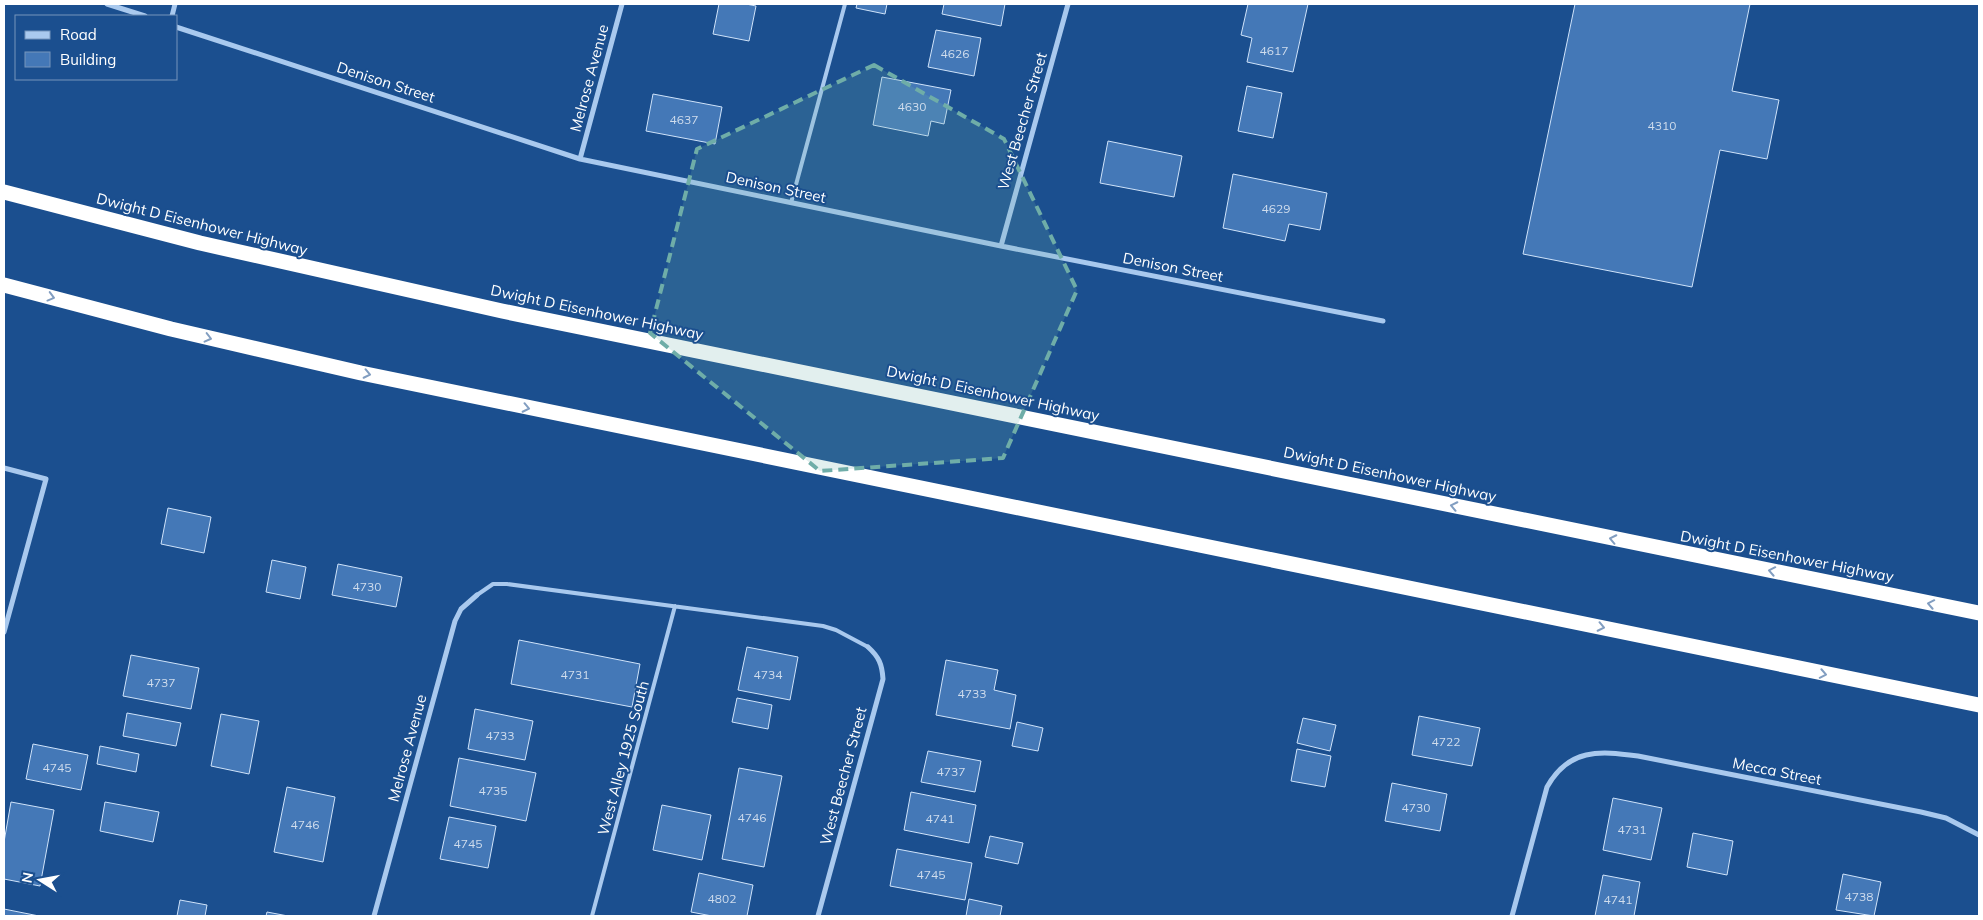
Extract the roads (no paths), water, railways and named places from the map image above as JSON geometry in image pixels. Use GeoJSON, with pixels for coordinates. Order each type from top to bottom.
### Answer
{"type":"FeatureCollection","features":[{"type":"Feature","properties":{"kind":"highway","name":"Dwight D Eisenhower Highway"},"geometry":{"type":"LineString","coordinates":[[4,192],[210,245],[464,302],[1979,613]]}},
{"type":"Feature","properties":{"kind":"highway"},"geometry":{"type":"LineString","coordinates":[[4,285],[171,328],[361,373],[1979,705]]}},
{"type":"Feature","properties":{"kind":"street"},"geometry":{"type":"LineString","coordinates":[[107,4],[142,15]]}},
{"type":"Feature","properties":{"kind":"street","name":"Melrose Avenue"},"geometry":{"type":"LineString","coordinates":[[580,159],[622,4]]}},
{"type":"Feature","properties":{"kind":"street","name":"West Beecher Street"},"geometry":{"type":"LineString","coordinates":[[1001,246],[1068,4]]}},
{"type":"Feature","properties":{"kind":"street","name":"Denison Street"},"geometry":{"type":"LineString","coordinates":[[178,28],[580,159],[1001,246],[1383,322]]}},
{"type":"Feature","properties":{"kind":"street"},"geometry":{"type":"LineString","coordinates":[[4,468],[46,479],[4,632]]}},
{"type":"Feature","properties":{"kind":"street","name":"Melrose Avenue"},"geometry":{"type":"LineString","coordinates":[[374,916],[455,621],[462,609],[478,595]]}},
{"type":"Feature","properties":{"kind":"street","name":"West Beecher Street"},"geometry":{"type":"LineString","coordinates":[[818,916],[882,679],[882,664],[868,647]]}},
{"type":"Feature","properties":{"kind":"street","name":"Mecca Street"},"geometry":{"type":"LineString","coordinates":[[1512,916],[1547,787],[1555,774],[1567,763],[1593,753],[1638,756],[1921,812],[1946,818],[1979,834]]}},
{"type":"Feature","properties":{"kind":"lane"},"geometry":{"type":"LineString","coordinates":[[791,203],[845,4]]}},
{"type":"Feature","properties":{"kind":"lane"},"geometry":{"type":"LineString","coordinates":[[478,595],[493,584],[507,584],[675,606],[823,626],[836,630],[868,647]]}},
{"type":"Feature","properties":{"kind":"lane","name":"West Alley 1925 South"},"geometry":{"type":"LineString","coordinates":[[592,916],[675,606]]}}]}
